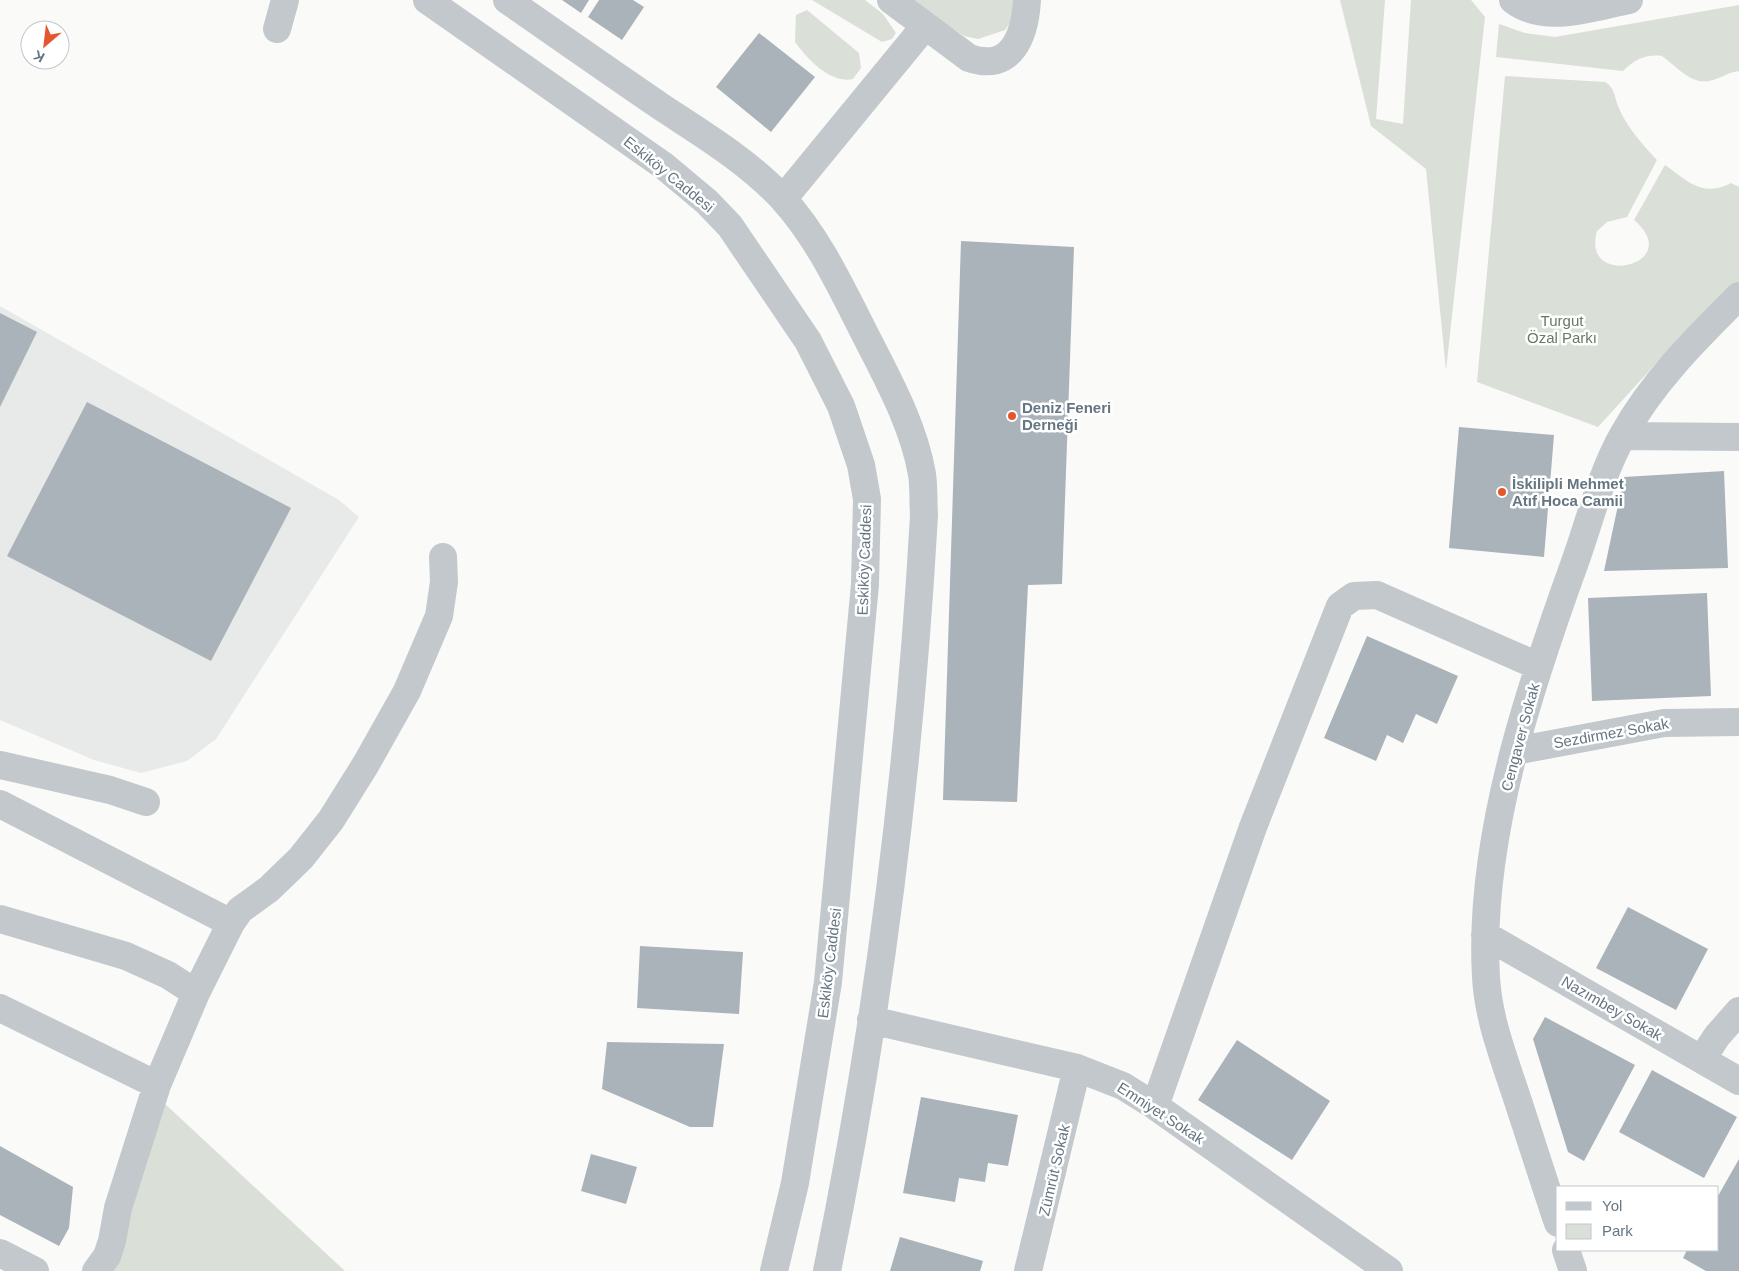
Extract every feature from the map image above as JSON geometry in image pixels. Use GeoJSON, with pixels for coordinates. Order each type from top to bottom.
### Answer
{"type":"FeatureCollection","features":[{"type":"Feature","properties":{"kind":"street"},"geometry":{"type":"LineString","coordinates":[[277,29],[285,0]]}},
{"type":"Feature","properties":{"kind":"street","name":"Eskiköy Caddesi"},"geometry":{"type":"LineString","coordinates":[[427,0],[658,161],[689,185],[730,226],[808,341],[841,406],[861,465],[867,498],[865,584],[828,982],[795,1183],[774,1271]]}},
{"type":"Feature","properties":{"kind":"street"},"geometry":{"type":"LineString","coordinates":[[507,0],[714,142],[758,175],[783,199],[814,239],[881,366],[910,432],[922,475],[924,515],[900,816],[871,1020],[841,1202],[827,1271]]}},
{"type":"Feature","properties":{"kind":"street"},"geometry":{"type":"LineString","coordinates":[[891,0],[969,58],[981,62],[995,62],[1007,56],[1020,40],[1027,0]]}},
{"type":"Feature","properties":{"kind":"street"},"geometry":{"type":"LineString","coordinates":[[1513,0],[1519,5],[1561,14],[1629,0]]}},
{"type":"Feature","properties":{"kind":"street"},"geometry":{"type":"LineString","coordinates":[[783,199],[925,26]]}},
{"type":"Feature","properties":{"kind":"street","name":"Cengaver Sokak"},"geometry":{"type":"LineString","coordinates":[[1556,1217],[1499,1043],[1486,979],[1485,935],[1494,851],[1514,751],[1538,666],[1611,459],[1640,408],[1682,354],[1739,296]]}},
{"type":"Feature","properties":{"kind":"street"},"geometry":{"type":"LineString","coordinates":[[1623,436],[1739,437]]}},
{"type":"Feature","properties":{"kind":"street"},"geometry":{"type":"LineString","coordinates":[[96,1271],[107,1256],[112,1241],[118,1208],[157,1085],[196,993],[231,923],[240,910],[269,889],[301,858],[330,820],[366,764],[407,691],[439,616],[444,582],[443,557]]}},
{"type":"Feature","properties":{"kind":"street"},"geometry":{"type":"LineString","coordinates":[[1155,1106],[1253,827],[1335,614],[1340,606],[1354,596],[1377,595],[1538,666]]}},
{"type":"Feature","properties":{"kind":"street","name":"Sezdirmez Sokak"},"geometry":{"type":"LineString","coordinates":[[1514,751],[1664,722],[1739,722]]}},
{"type":"Feature","properties":{"kind":"street"},"geometry":{"type":"LineString","coordinates":[[0,765],[110,790],[146,802]]}},
{"type":"Feature","properties":{"kind":"street"},"geometry":{"type":"LineString","coordinates":[[0,804],[231,923]]}},
{"type":"Feature","properties":{"kind":"street"},"geometry":{"type":"LineString","coordinates":[[0,919],[126,956],[168,975],[196,993]]}},
{"type":"Feature","properties":{"kind":"street","name":"Nazımbey Sokak"},"geometry":{"type":"LineString","coordinates":[[1485,935],[1739,1081]]}},
{"type":"Feature","properties":{"kind":"street"},"geometry":{"type":"LineString","coordinates":[[0,1008],[157,1085]]}},
{"type":"Feature","properties":{"kind":"street"},"geometry":{"type":"LineString","coordinates":[[1702,1059],[1716,1036],[1739,1011]]}},
{"type":"Feature","properties":{"kind":"street","name":"Emniyet Sokak"},"geometry":{"type":"LineString","coordinates":[[871,1020],[1077,1068],[1123,1086],[1155,1106],[1389,1271]]}},
{"type":"Feature","properties":{"kind":"street","name":"Zümrüt Sokak"},"geometry":{"type":"LineString","coordinates":[[1028,1271],[1077,1068]]}},
{"type":"Feature","properties":{"kind":"street"},"geometry":{"type":"LineString","coordinates":[[1566,1251],[1573,1271]]}},
{"type":"Feature","properties":{"kind":"street"},"geometry":{"type":"LineString","coordinates":[[0,1253],[35,1271]]}},
{"type":"Feature","properties":{"kind":"shaded area"},"geometry":{"type":"Polygon","coordinates":[[[0,306],[339,500],[359,517],[216,739],[187,761],[141,773],[94,760],[0,720],[0,306]]]}},
{"type":"Feature","properties":{"kind":"green space"},"geometry":{"type":"Polygon","coordinates":[[[812,0],[865,0],[883,14],[896,33],[892,39],[882,42],[812,0]]]}},
{"type":"Feature","properties":{"kind":"green space"},"geometry":{"type":"Polygon","coordinates":[[[909,0],[1014,0],[1011,22],[1005,30],[978,39],[964,36],[909,0]]]}},
{"type":"Feature","properties":{"kind":"green space"},"geometry":{"type":"Polygon","coordinates":[[[1340,0],[1385,0],[1376,119],[1403,124],[1411,0],[1471,0],[1485,17],[1446,370],[1426,169],[1371,126],[1340,0]]]}},
{"type":"Feature","properties":{"kind":"green space"},"geometry":{"type":"Polygon","coordinates":[[[1739,5],[1739,71],[1709,81],[1696,80],[1690,77],[1662,56],[1651,56],[1641,59],[1623,71],[1496,57],[1499,24],[1525,33],[1555,37],[1739,5]]]}},
{"type":"Feature","properties":{"kind":"green space"},"geometry":{"type":"Polygon","coordinates":[[[807,10],[859,53],[861,68],[853,79],[845,80],[828,74],[813,63],[795,42],[796,15],[807,10]]]}},
{"type":"Feature","properties":{"kind":"green space","name":"Turgut Özal Parkı"},"geometry":{"type":"Polygon","coordinates":[[[1505,76],[1605,82],[1612,90],[1621,113],[1630,128],[1657,160],[1627,217],[1607,222],[1597,231],[1596,249],[1603,260],[1615,265],[1629,264],[1641,259],[1648,249],[1647,236],[1634,220],[1665,165],[1696,186],[1712,189],[1731,183],[1739,187],[1739,282],[1681,336],[1598,427],[1477,382],[1505,76]]]}},
{"type":"Feature","properties":{"kind":"green space"},"geometry":{"type":"Polygon","coordinates":[[[164,1103],[345,1271],[112,1271],[164,1103]]]}},
{"type":"Feature","properties":{"kind":"building"},"geometry":{"type":"Polygon","coordinates":[[[562,0],[589,0],[581,13],[562,0]]]}},
{"type":"Feature","properties":{"kind":"building"},"geometry":{"type":"Polygon","coordinates":[[[599,0],[633,0],[644,7],[622,40],[588,17],[599,0]]]}},
{"type":"Feature","properties":{"kind":"building"},"geometry":{"type":"Polygon","coordinates":[[[759,33],[815,77],[771,132],[716,87],[759,33]]]}},
{"type":"Feature","properties":{"kind":"building","name":"Deniz Feneri Derneği"},"geometry":{"type":"Polygon","coordinates":[[[961,241],[1074,247],[1062,584],[1028,585],[1017,802],[943,800],[961,241]]]}},
{"type":"Feature","properties":{"kind":"building"},"geometry":{"type":"Polygon","coordinates":[[[0,313],[37,332],[0,407],[0,313]]]}},
{"type":"Feature","properties":{"kind":"building"},"geometry":{"type":"Polygon","coordinates":[[[87,402],[291,508],[211,661],[7,556],[87,402]]]}},
{"type":"Feature","properties":{"kind":"building","name":"İskilipli Mehmet Atıf Hoca Camii"},"geometry":{"type":"Polygon","coordinates":[[[1459,427],[1554,435],[1544,557],[1449,548],[1459,427]]]}},
{"type":"Feature","properties":{"kind":"building"},"geometry":{"type":"Polygon","coordinates":[[[1724,471],[1728,568],[1604,571],[1624,477],[1724,471]]]}},
{"type":"Feature","properties":{"kind":"building"},"geometry":{"type":"Polygon","coordinates":[[[1707,593],[1711,696],[1592,701],[1588,598],[1707,593]]]}},
{"type":"Feature","properties":{"kind":"building"},"geometry":{"type":"Polygon","coordinates":[[[1367,636],[1458,676],[1437,724],[1416,714],[1403,743],[1387,735],[1376,761],[1324,738],[1367,636]]]}},
{"type":"Feature","properties":{"kind":"building"},"geometry":{"type":"Polygon","coordinates":[[[1628,907],[1708,949],[1676,1010],[1596,968],[1628,907]]]}},
{"type":"Feature","properties":{"kind":"building"},"geometry":{"type":"Polygon","coordinates":[[[640,946],[743,952],[739,1014],[637,1008],[640,946]]]}},
{"type":"Feature","properties":{"kind":"building"},"geometry":{"type":"Polygon","coordinates":[[[1545,1017],[1635,1065],[1584,1161],[1568,1152],[1533,1039],[1545,1017]]]}},
{"type":"Feature","properties":{"kind":"building"},"geometry":{"type":"Polygon","coordinates":[[[1237,1040],[1330,1101],[1292,1160],[1198,1100],[1237,1040]]]}},
{"type":"Feature","properties":{"kind":"building"},"geometry":{"type":"Polygon","coordinates":[[[607,1042],[724,1044],[713,1127],[690,1127],[602,1089],[607,1042]]]}},
{"type":"Feature","properties":{"kind":"building"},"geometry":{"type":"Polygon","coordinates":[[[1652,1070],[1737,1117],[1704,1178],[1619,1132],[1652,1070]]]}},
{"type":"Feature","properties":{"kind":"building"},"geometry":{"type":"Polygon","coordinates":[[[921,1097],[1018,1115],[1008,1166],[988,1163],[985,1182],[959,1178],[955,1202],[903,1193],[921,1097]]]}},
{"type":"Feature","properties":{"kind":"building"},"geometry":{"type":"Polygon","coordinates":[[[0,1146],[73,1187],[69,1228],[59,1246],[0,1215],[0,1146]]]}},
{"type":"Feature","properties":{"kind":"building"},"geometry":{"type":"Polygon","coordinates":[[[591,1154],[637,1167],[626,1204],[581,1191],[591,1154]]]}},
{"type":"Feature","properties":{"kind":"building"},"geometry":{"type":"Polygon","coordinates":[[[1739,1159],[1739,1271],[1706,1271],[1683,1258],[1686,1251],[1719,1251],[1719,1194],[1739,1159]]]}},
{"type":"Feature","properties":{"kind":"building"},"geometry":{"type":"Polygon","coordinates":[[[900,1237],[983,1261],[980,1271],[890,1271],[900,1237]]]}},
{"type":"Feature","properties":{"kind":"place","name":"Deniz Feneri Derneği"},"geometry":{"type":"Point","coordinates":[1012,416]}},
{"type":"Feature","properties":{"kind":"place","name":"İskilipli Mehmet Atıf Hoca Camii"},"geometry":{"type":"Point","coordinates":[1502,492]}}]}
